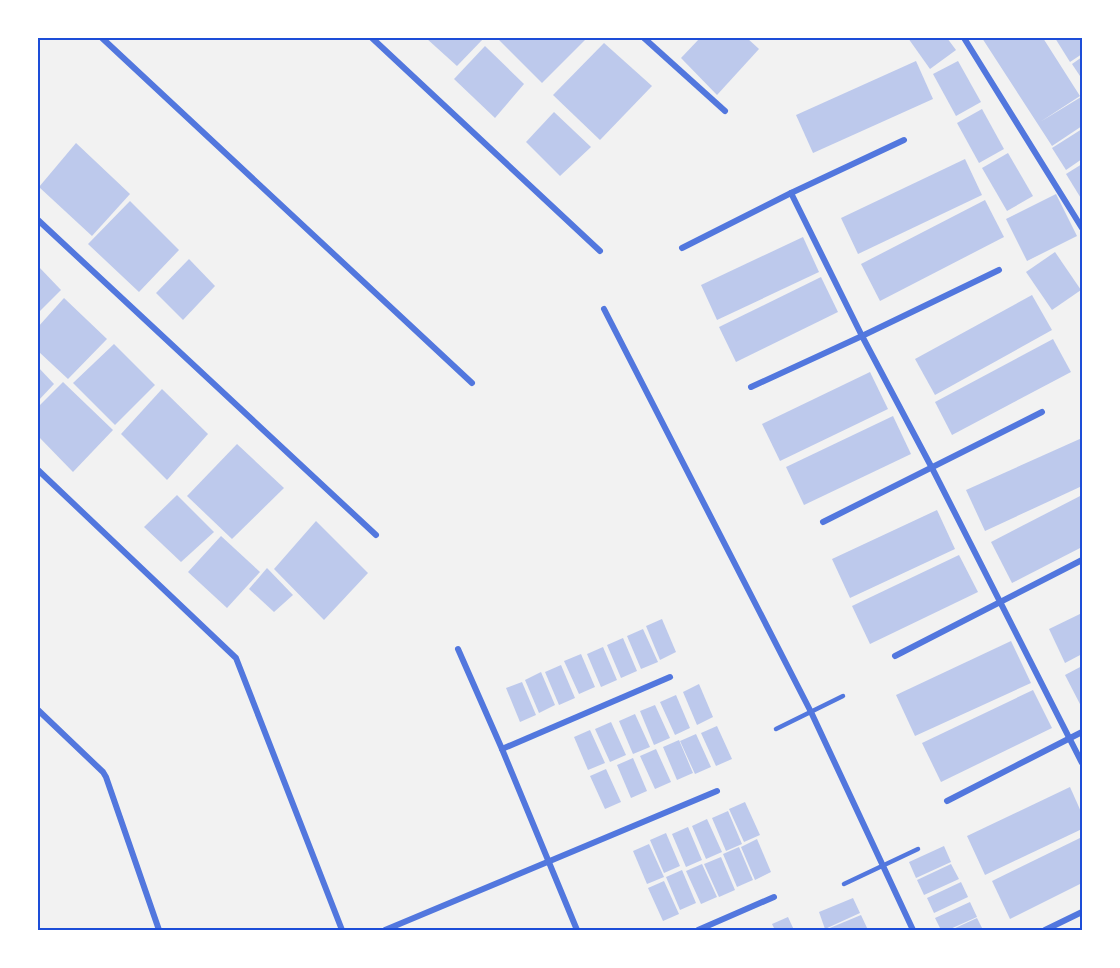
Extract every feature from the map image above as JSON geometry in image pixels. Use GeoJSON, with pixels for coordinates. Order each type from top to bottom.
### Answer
{"type":"FeatureCollection","features":[{"type":"Feature","properties":{"kind":"street"},"geometry":{"type":"LineString","coordinates":[[102,38],[472,382]]}},
{"type":"Feature","properties":{"kind":"street"},"geometry":{"type":"LineString","coordinates":[[372,38],[600,251]]}},
{"type":"Feature","properties":{"kind":"street"},"geometry":{"type":"LineString","coordinates":[[644,38],[725,111]]}},
{"type":"Feature","properties":{"kind":"street"},"geometry":{"type":"LineString","coordinates":[[964,38],[1083,228]]}},
{"type":"Feature","properties":{"kind":"street"},"geometry":{"type":"LineString","coordinates":[[682,248],[904,140]]}},
{"type":"Feature","properties":{"kind":"street"},"geometry":{"type":"LineString","coordinates":[[791,193],[862,336],[1083,763]]}},
{"type":"Feature","properties":{"kind":"street"},"geometry":{"type":"LineString","coordinates":[[38,220],[376,535]]}},
{"type":"Feature","properties":{"kind":"street"},"geometry":{"type":"LineString","coordinates":[[751,387],[999,270]]}},
{"type":"Feature","properties":{"kind":"street"},"geometry":{"type":"LineString","coordinates":[[604,309],[811,712],[912,930]]}},
{"type":"Feature","properties":{"kind":"street"},"geometry":{"type":"LineString","coordinates":[[823,522],[1042,412]]}},
{"type":"Feature","properties":{"kind":"street"},"geometry":{"type":"LineString","coordinates":[[38,470],[236,658],[342,930]]}},
{"type":"Feature","properties":{"kind":"street"},"geometry":{"type":"LineString","coordinates":[[895,656],[1083,560]]}},
{"type":"Feature","properties":{"kind":"street"},"geometry":{"type":"LineString","coordinates":[[458,649],[577,930]]}},
{"type":"Feature","properties":{"kind":"street"},"geometry":{"type":"LineString","coordinates":[[502,749],[670,677]]}},
{"type":"Feature","properties":{"kind":"street"},"geometry":{"type":"LineString","coordinates":[[38,710],[103,771],[159,930]]}},
{"type":"Feature","properties":{"kind":"street"},"geometry":{"type":"LineString","coordinates":[[947,801],[1083,732]]}},
{"type":"Feature","properties":{"kind":"street"},"geometry":{"type":"LineString","coordinates":[[385,930],[717,792]]}},
{"type":"Feature","properties":{"kind":"street"},"geometry":{"type":"LineString","coordinates":[[698,930],[774,897]]}},
{"type":"Feature","properties":{"kind":"street"},"geometry":{"type":"LineString","coordinates":[[1045,930],[1083,912]]}},
{"type":"Feature","properties":{"kind":"lane"},"geometry":{"type":"LineString","coordinates":[[776,729],[843,696]]}},
{"type":"Feature","properties":{"kind":"lane"},"geometry":{"type":"LineString","coordinates":[[844,884],[918,849]]}},
{"type":"Feature","properties":{"kind":"building"},"geometry":{"type":"Polygon","coordinates":[[[426,38],[484,38],[457,66],[426,38]]]}},
{"type":"Feature","properties":{"kind":"building"},"geometry":{"type":"Polygon","coordinates":[[[499,38],[587,38],[542,83],[499,38]]]}},
{"type":"Feature","properties":{"kind":"building"},"geometry":{"type":"Polygon","coordinates":[[[700,38],[747,38],[759,49],[717,95],[681,58],[700,38]]]}},
{"type":"Feature","properties":{"kind":"building"},"geometry":{"type":"Polygon","coordinates":[[[908,38],[947,38],[956,50],[930,69],[908,38]]]}},
{"type":"Feature","properties":{"kind":"building"},"geometry":{"type":"Polygon","coordinates":[[[982,38],[1043,38],[1080,96],[1040,122],[1081,97],[1082,126],[1052,146],[982,38]]]}},
{"type":"Feature","properties":{"kind":"building"},"geometry":{"type":"Polygon","coordinates":[[[1055,38],[1082,38],[1082,54],[1070,62],[1055,38]]]}},
{"type":"Feature","properties":{"kind":"building"},"geometry":{"type":"Polygon","coordinates":[[[604,43],[652,86],[600,140],[553,95],[604,43]]]}},
{"type":"Feature","properties":{"kind":"building"},"geometry":{"type":"Polygon","coordinates":[[[485,46],[524,84],[495,118],[454,79],[485,46]]]}},
{"type":"Feature","properties":{"kind":"building"},"geometry":{"type":"Polygon","coordinates":[[[1082,57],[1082,79],[1072,64],[1082,57]]]}},
{"type":"Feature","properties":{"kind":"building"},"geometry":{"type":"Polygon","coordinates":[[[916,61],[933,99],[813,153],[796,115],[916,61]]]}},
{"type":"Feature","properties":{"kind":"building"},"geometry":{"type":"Polygon","coordinates":[[[958,61],[981,102],[956,116],[933,74],[958,61]]]}},
{"type":"Feature","properties":{"kind":"building"},"geometry":{"type":"Polygon","coordinates":[[[982,109],[1004,149],[979,163],[957,123],[982,109]]]}},
{"type":"Feature","properties":{"kind":"building"},"geometry":{"type":"Polygon","coordinates":[[[554,112],[591,147],[560,176],[526,142],[554,112]]]}},
{"type":"Feature","properties":{"kind":"building"},"geometry":{"type":"Polygon","coordinates":[[[1082,129],[1082,159],[1066,170],[1052,148],[1082,129]]]}},
{"type":"Feature","properties":{"kind":"building"},"geometry":{"type":"Polygon","coordinates":[[[76,143],[130,194],[92,236],[39,187],[76,143]]]}},
{"type":"Feature","properties":{"kind":"building"},"geometry":{"type":"Polygon","coordinates":[[[1008,153],[1033,196],[1007,211],[982,168],[1008,153]]]}},
{"type":"Feature","properties":{"kind":"building"},"geometry":{"type":"Polygon","coordinates":[[[965,159],[982,195],[858,254],[841,218],[965,159]]]}},
{"type":"Feature","properties":{"kind":"building"},"geometry":{"type":"Polygon","coordinates":[[[1082,164],[1082,200],[1066,174],[1082,164]]]}},
{"type":"Feature","properties":{"kind":"building"},"geometry":{"type":"Polygon","coordinates":[[[1056,194],[1077,236],[1027,261],[1006,219],[1056,194]]]}},
{"type":"Feature","properties":{"kind":"building"},"geometry":{"type":"Polygon","coordinates":[[[985,200],[1004,237],[880,301],[861,264],[985,200]]]}},
{"type":"Feature","properties":{"kind":"building"},"geometry":{"type":"Polygon","coordinates":[[[130,201],[179,250],[139,292],[88,244],[130,201]]]}},
{"type":"Feature","properties":{"kind":"building"},"geometry":{"type":"Polygon","coordinates":[[[803,237],[819,272],[717,320],[701,285],[803,237]]]}},
{"type":"Feature","properties":{"kind":"building"},"geometry":{"type":"Polygon","coordinates":[[[1055,252],[1081,290],[1052,310],[1026,272],[1055,252]]]}},
{"type":"Feature","properties":{"kind":"building"},"geometry":{"type":"Polygon","coordinates":[[[189,259],[215,286],[183,320],[156,293],[189,259]]]}},
{"type":"Feature","properties":{"kind":"building"},"geometry":{"type":"Polygon","coordinates":[[[38,266],[61,290],[38,313],[38,266]]]}},
{"type":"Feature","properties":{"kind":"building"},"geometry":{"type":"Polygon","coordinates":[[[821,277],[838,312],[736,362],[719,327],[821,277]]]}},
{"type":"Feature","properties":{"kind":"building"},"geometry":{"type":"Polygon","coordinates":[[[1032,295],[1052,330],[935,395],[915,359],[1032,295]]]}},
{"type":"Feature","properties":{"kind":"building"},"geometry":{"type":"Polygon","coordinates":[[[64,298],[107,339],[68,379],[38,351],[38,327],[64,298]]]}},
{"type":"Feature","properties":{"kind":"building"},"geometry":{"type":"Polygon","coordinates":[[[1053,339],[1071,372],[952,435],[935,402],[1053,339]]]}},
{"type":"Feature","properties":{"kind":"building"},"geometry":{"type":"Polygon","coordinates":[[[114,344],[155,385],[115,425],[73,383],[114,344]]]}},
{"type":"Feature","properties":{"kind":"building"},"geometry":{"type":"Polygon","coordinates":[[[38,367],[54,384],[38,401],[38,367]]]}},
{"type":"Feature","properties":{"kind":"building"},"geometry":{"type":"Polygon","coordinates":[[[870,372],[888,409],[780,461],[762,424],[870,372]]]}},
{"type":"Feature","properties":{"kind":"building"},"geometry":{"type":"Polygon","coordinates":[[[63,382],[113,430],[73,472],[38,436],[38,407],[63,382]]]}},
{"type":"Feature","properties":{"kind":"building"},"geometry":{"type":"Polygon","coordinates":[[[162,389],[208,434],[167,480],[121,434],[162,389]]]}},
{"type":"Feature","properties":{"kind":"building"},"geometry":{"type":"Polygon","coordinates":[[[893,416],[911,454],[804,505],[786,467],[893,416]]]}},
{"type":"Feature","properties":{"kind":"building"},"geometry":{"type":"Polygon","coordinates":[[[1082,438],[1082,486],[985,531],[966,490],[1082,438]]]}},
{"type":"Feature","properties":{"kind":"building"},"geometry":{"type":"Polygon","coordinates":[[[237,444],[284,488],[232,539],[187,496],[237,444]]]}},
{"type":"Feature","properties":{"kind":"building"},"geometry":{"type":"Polygon","coordinates":[[[177,495],[214,532],[181,562],[144,527],[177,495]]]}},
{"type":"Feature","properties":{"kind":"building"},"geometry":{"type":"Polygon","coordinates":[[[1082,495],[1082,547],[1012,583],[991,542],[1082,495]]]}},
{"type":"Feature","properties":{"kind":"building"},"geometry":{"type":"Polygon","coordinates":[[[937,510],[955,549],[850,598],[832,559],[937,510]]]}},
{"type":"Feature","properties":{"kind":"building"},"geometry":{"type":"Polygon","coordinates":[[[316,521],[368,573],[324,620],[274,569],[316,521]]]}},
{"type":"Feature","properties":{"kind":"building"},"geometry":{"type":"Polygon","coordinates":[[[221,536],[260,572],[227,608],[188,572],[221,536]]]}},
{"type":"Feature","properties":{"kind":"building"},"geometry":{"type":"Polygon","coordinates":[[[959,555],[978,592],[870,644],[852,606],[959,555]]]}},
{"type":"Feature","properties":{"kind":"building"},"geometry":{"type":"Polygon","coordinates":[[[267,568],[293,595],[274,612],[249,589],[267,568]]]}},
{"type":"Feature","properties":{"kind":"building"},"geometry":{"type":"Polygon","coordinates":[[[1082,613],[1082,654],[1065,663],[1049,629],[1082,613]]]}},
{"type":"Feature","properties":{"kind":"building"},"geometry":{"type":"Polygon","coordinates":[[[662,619],[676,652],[660,660],[646,626],[662,619]]]}},
{"type":"Feature","properties":{"kind":"building"},"geometry":{"type":"Polygon","coordinates":[[[643,629],[658,662],[641,669],[627,636],[643,629]]]}},
{"type":"Feature","properties":{"kind":"building"},"geometry":{"type":"Polygon","coordinates":[[[623,638],[637,671],[621,678],[607,645],[623,638]]]}},
{"type":"Feature","properties":{"kind":"building"},"geometry":{"type":"Polygon","coordinates":[[[1011,641],[1031,683],[915,736],[896,695],[1011,641]]]}},
{"type":"Feature","properties":{"kind":"building"},"geometry":{"type":"Polygon","coordinates":[[[603,647],[617,680],[601,687],[587,654],[603,647]]]}},
{"type":"Feature","properties":{"kind":"building"},"geometry":{"type":"Polygon","coordinates":[[[581,654],[595,687],[579,694],[564,661],[581,654]]]}},
{"type":"Feature","properties":{"kind":"building"},"geometry":{"type":"Polygon","coordinates":[[[561,665],[575,698],[559,705],[545,672],[561,665]]]}},
{"type":"Feature","properties":{"kind":"building"},"geometry":{"type":"Polygon","coordinates":[[[1082,666],[1082,708],[1065,675],[1082,666]]]}},
{"type":"Feature","properties":{"kind":"building"},"geometry":{"type":"Polygon","coordinates":[[[541,672],[555,705],[539,713],[525,680],[541,672]]]}},
{"type":"Feature","properties":{"kind":"building"},"geometry":{"type":"Polygon","coordinates":[[[522,682],[536,715],[520,722],[506,688],[522,682]]]}},
{"type":"Feature","properties":{"kind":"building"},"geometry":{"type":"Polygon","coordinates":[[[699,684],[713,717],[697,725],[683,692],[699,684]]]}},
{"type":"Feature","properties":{"kind":"building"},"geometry":{"type":"Polygon","coordinates":[[[1033,690],[1052,728],[941,782],[922,743],[1033,690]]]}},
{"type":"Feature","properties":{"kind":"building"},"geometry":{"type":"Polygon","coordinates":[[[676,695],[690,728],[675,735],[660,702],[676,695]]]}},
{"type":"Feature","properties":{"kind":"building"},"geometry":{"type":"Polygon","coordinates":[[[655,705],[670,738],[654,745],[640,711],[655,705]]]}},
{"type":"Feature","properties":{"kind":"building"},"geometry":{"type":"Polygon","coordinates":[[[635,714],[650,747],[633,754],[619,721],[635,714]]]}},
{"type":"Feature","properties":{"kind":"building"},"geometry":{"type":"Polygon","coordinates":[[[611,722],[626,755],[610,762],[595,729],[611,722]]]}},
{"type":"Feature","properties":{"kind":"building"},"geometry":{"type":"Polygon","coordinates":[[[717,726],[732,759],[716,766],[701,733],[717,726]]]}},
{"type":"Feature","properties":{"kind":"building"},"geometry":{"type":"Polygon","coordinates":[[[590,730],[605,763],[588,770],[574,737],[590,730]]]}},
{"type":"Feature","properties":{"kind":"building"},"geometry":{"type":"Polygon","coordinates":[[[696,734],[711,767],[695,774],[680,741],[696,734]]]}},
{"type":"Feature","properties":{"kind":"building"},"geometry":{"type":"Polygon","coordinates":[[[679,740],[693,773],[677,780],[663,747],[679,740]]]}},
{"type":"Feature","properties":{"kind":"building"},"geometry":{"type":"Polygon","coordinates":[[[656,749],[671,782],[655,789],[640,756],[656,749]]]}},
{"type":"Feature","properties":{"kind":"building"},"geometry":{"type":"Polygon","coordinates":[[[633,758],[647,791],[631,798],[617,765],[633,758]]]}},
{"type":"Feature","properties":{"kind":"building"},"geometry":{"type":"Polygon","coordinates":[[[606,769],[621,802],[605,809],[590,776],[606,769]]]}},
{"type":"Feature","properties":{"kind":"building"},"geometry":{"type":"Polygon","coordinates":[[[1070,787],[1082,814],[1082,829],[985,875],[967,836],[1070,787]]]}},
{"type":"Feature","properties":{"kind":"building"},"geometry":{"type":"Polygon","coordinates":[[[745,802],[760,835],[744,842],[729,809],[745,802]]]}},
{"type":"Feature","properties":{"kind":"building"},"geometry":{"type":"Polygon","coordinates":[[[728,811],[742,844],[726,851],[712,818],[728,811]]]}},
{"type":"Feature","properties":{"kind":"building"},"geometry":{"type":"Polygon","coordinates":[[[707,819],[722,852],[706,859],[692,826],[707,819]]]}},
{"type":"Feature","properties":{"kind":"building"},"geometry":{"type":"Polygon","coordinates":[[[688,827],[702,860],[686,867],[672,834],[688,827]]]}},
{"type":"Feature","properties":{"kind":"building"},"geometry":{"type":"Polygon","coordinates":[[[666,833],[680,866],[664,873],[650,840],[666,833]]]}},
{"type":"Feature","properties":{"kind":"building"},"geometry":{"type":"Polygon","coordinates":[[[1082,837],[1082,883],[1010,919],[992,881],[1082,837]]]}},
{"type":"Feature","properties":{"kind":"building"},"geometry":{"type":"Polygon","coordinates":[[[757,839],[771,872],[755,880],[741,847],[757,839]]]}},
{"type":"Feature","properties":{"kind":"building"},"geometry":{"type":"Polygon","coordinates":[[[649,844],[664,877],[647,884],[633,851],[649,844]]]}},
{"type":"Feature","properties":{"kind":"building"},"geometry":{"type":"Polygon","coordinates":[[[944,846],[951,862],[916,878],[909,862],[944,846]]]}},
{"type":"Feature","properties":{"kind":"building"},"geometry":{"type":"Polygon","coordinates":[[[739,847],[753,880],[737,887],[723,854],[739,847]]]}},
{"type":"Feature","properties":{"kind":"building"},"geometry":{"type":"Polygon","coordinates":[[[721,857],[735,890],[719,897],[704,864],[721,857]]]}},
{"type":"Feature","properties":{"kind":"building"},"geometry":{"type":"Polygon","coordinates":[[[702,864],[717,897],[701,904],[686,871],[702,864]]]}},
{"type":"Feature","properties":{"kind":"building"},"geometry":{"type":"Polygon","coordinates":[[[951,864],[959,879],[924,895],[917,880],[951,864]]]}},
{"type":"Feature","properties":{"kind":"building"},"geometry":{"type":"Polygon","coordinates":[[[682,870],[696,903],[680,910],[666,877],[682,870]]]}},
{"type":"Feature","properties":{"kind":"building"},"geometry":{"type":"Polygon","coordinates":[[[664,881],[679,914],[663,921],[648,888],[664,881]]]}},
{"type":"Feature","properties":{"kind":"building"},"geometry":{"type":"Polygon","coordinates":[[[961,882],[968,897],[934,913],[927,898],[961,882]]]}},
{"type":"Feature","properties":{"kind":"building"},"geometry":{"type":"Polygon","coordinates":[[[853,898],[860,913],[825,929],[819,912],[853,898]]]}},
{"type":"Feature","properties":{"kind":"building"},"geometry":{"type":"Polygon","coordinates":[[[970,902],[977,917],[948,930],[941,930],[935,918],[970,902]]]}},
{"type":"Feature","properties":{"kind":"building"},"geometry":{"type":"Polygon","coordinates":[[[861,915],[868,930],[825,930],[861,915]]]}},
{"type":"Feature","properties":{"kind":"building"},"geometry":{"type":"Polygon","coordinates":[[[788,917],[794,930],[775,930],[772,924],[788,917]]]}},
{"type":"Feature","properties":{"kind":"building"},"geometry":{"type":"Polygon","coordinates":[[[977,918],[983,930],[951,930],[977,918]]]}}]}
